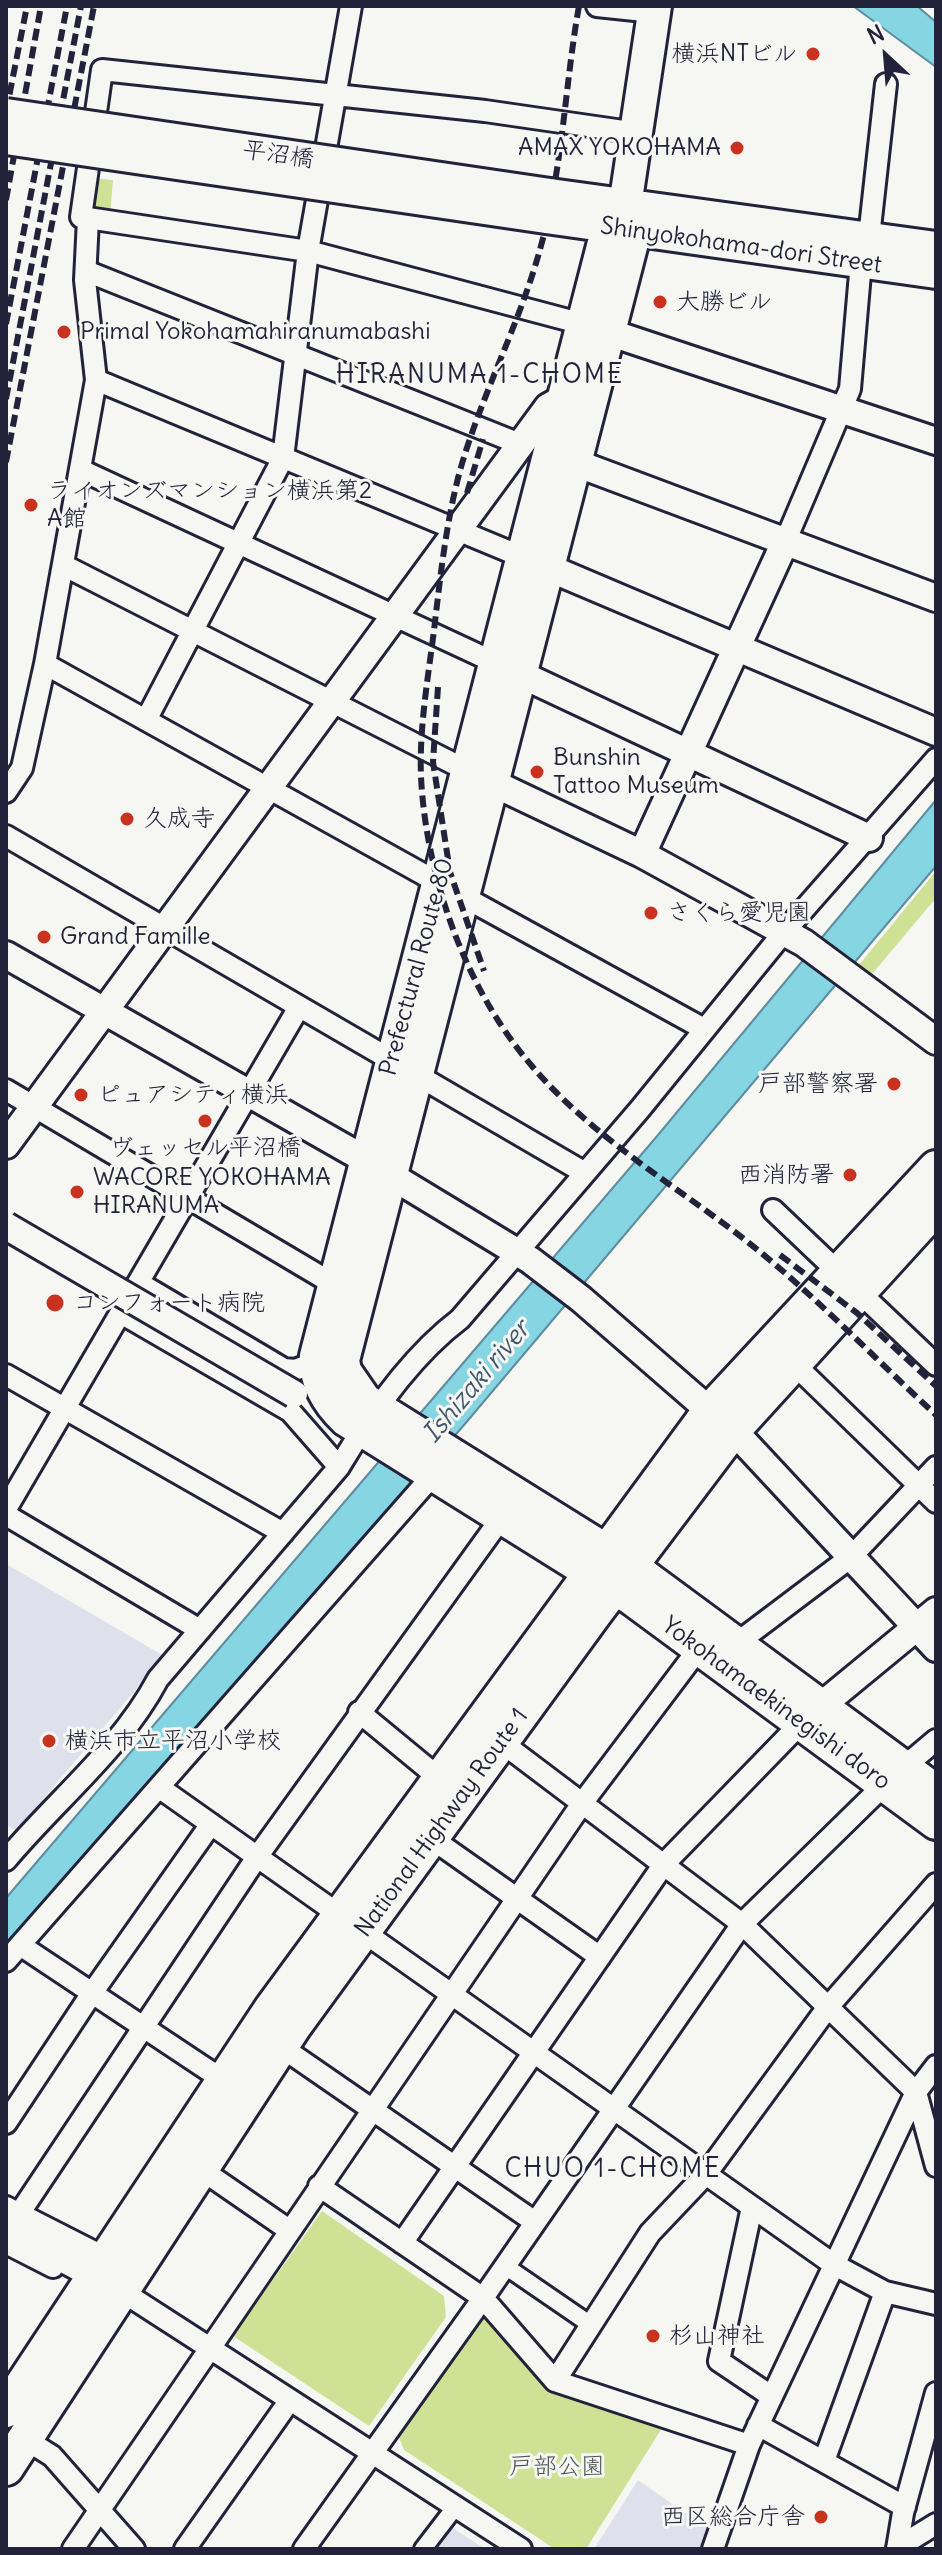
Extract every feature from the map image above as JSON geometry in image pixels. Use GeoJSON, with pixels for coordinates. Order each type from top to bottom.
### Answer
{"type":"FeatureCollection","features":[{"type":"Feature","properties":{"kind":"highway","name":"National Highway Route 1"},"geometry":{"type":"LineString","coordinates":[[721,1420],[793,1363],[852,1272],[894,1192],[936,1142]]}},
{"type":"Feature","properties":{"kind":"highway","name":"National Highway Route 1"},"geometry":{"type":"LineString","coordinates":[[7,2406],[103,2278],[199,2168],[280,2046],[439,1778],[611,1569],[721,1420],[852,1272],[936,1168]]}},
{"type":"Feature","properties":{"kind":"highway","name":"National Highway Route 1"},"geometry":{"type":"LineString","coordinates":[[852,1272],[932,1218]]}},
{"type":"Feature","properties":{"kind":"highway","name":"National Highway Route 1"},"geometry":{"type":"LineString","coordinates":[[6,2468],[25,2439],[103,2278],[223,2080],[350,1924],[431,1838],[501,1742],[611,1569]]}},
{"type":"Feature","properties":{"kind":"main road","name":"Prefectural Route 80"},"geometry":{"type":"LineString","coordinates":[[540,459],[596,327],[623,222],[655,9]]}},
{"type":"Feature","properties":{"kind":"main road","name":"平沼橋"},"geometry":{"type":"LineString","coordinates":[[6,115],[548,206]]}},
{"type":"Feature","properties":{"kind":"main road","name":"平沼橋"},"geometry":{"type":"LineString","coordinates":[[6,138],[548,206]]}},
{"type":"Feature","properties":{"kind":"main road","name":"Shinyokohama-dori Street"},"geometry":{"type":"LineString","coordinates":[[548,206],[623,222],[865,250],[936,248]]}},
{"type":"Feature","properties":{"kind":"main road","name":"Shinyokohama-dori Street"},"geometry":{"type":"LineString","coordinates":[[865,250],[936,272]]}},
{"type":"Feature","properties":{"kind":"main road","name":"Prefectural Route 80"},"geometry":{"type":"LineString","coordinates":[[372,1424],[343,1360],[379,1168],[536,563],[540,459],[596,327]]}},
{"type":"Feature","properties":{"kind":"main road","name":"Prefectural Route 80"},"geometry":{"type":"LineString","coordinates":[[379,1168],[335,1285],[316,1362],[318,1379],[372,1424],[437,1467],[611,1569]]}},
{"type":"Feature","properties":{"kind":"main road","name":"Prefectural Route 80"},"geometry":{"type":"LineString","coordinates":[[437,1467],[502,1517],[611,1569]]}},
{"type":"Feature","properties":{"kind":"main road","name":"Yokohamaekinegishi doro"},"geometry":{"type":"LineString","coordinates":[[611,1569],[737,1643],[812,1714]]}},
{"type":"Feature","properties":{"kind":"main road","name":"Yokohamaekinegishi doro"},"geometry":{"type":"LineString","coordinates":[[611,1569],[700,1647],[812,1714],[895,1776],[936,1823]]}},
{"type":"Feature","properties":{"kind":"main road","name":"Yokohamaekinegishi doro"},"geometry":{"type":"LineString","coordinates":[[895,1776],[936,1791]]}},
{"type":"Feature","properties":{"kind":"street"},"geometry":{"type":"LineString","coordinates":[[146,720],[283,458],[308,251],[316,220],[351,6]]}},
{"type":"Feature","properties":{"kind":"street"},"geometry":{"type":"LineString","coordinates":[[597,6],[655,9]]}},
{"type":"Feature","properties":{"kind":"street"},"geometry":{"type":"LineString","coordinates":[[637,133],[335,95],[102,70],[81,217],[308,251],[596,327],[936,441]]}},
{"type":"Feature","properties":{"kind":"street"},"geometry":{"type":"LineString","coordinates":[[642,854],[844,410],[850,389],[886,84]]}},
{"type":"Feature","properties":{"kind":"street"},"geometry":{"type":"LineString","coordinates":[[6,792],[22,768],[45,664],[96,380],[86,271],[88,219]]}},
{"type":"Feature","properties":{"kind":"street"},"geometry":{"type":"LineString","coordinates":[[86,271],[296,355],[540,459],[785,542],[936,598]]}},
{"type":"Feature","properties":{"kind":"street"},"geometry":{"type":"LineString","coordinates":[[96,380],[936,732]]}},
{"type":"Feature","properties":{"kind":"street"},"geometry":{"type":"LineString","coordinates":[[6,1145],[458,530],[540,459]]}},
{"type":"Feature","properties":{"kind":"street"},"geometry":{"type":"LineString","coordinates":[[81,470],[869,838]]}},
{"type":"Feature","properties":{"kind":"street"},"geometry":{"type":"LineString","coordinates":[[65,566],[481,777],[642,854],[794,937],[936,1041]]}},
{"type":"Feature","properties":{"kind":"street"},"geometry":{"type":"LineString","coordinates":[[45,664],[704,1029]]}},
{"type":"Feature","properties":{"kind":"street"},"geometry":{"type":"LineString","coordinates":[[6,1860],[14,1838],[83,1778],[200,1630],[339,1467],[440,1334],[527,1258],[585,1173],[704,1029],[794,937],[869,838],[936,759]]}},
{"type":"Feature","properties":{"kind":"street"},"geometry":{"type":"LineString","coordinates":[[6,836],[585,1173]]}},
{"type":"Feature","properties":{"kind":"street"},"geometry":{"type":"LineString","coordinates":[[6,955],[379,1168],[527,1258],[581,1299],[721,1420],[851,1557],[926,1619],[936,1648]]}},
{"type":"Feature","properties":{"kind":"street"},"geometry":{"type":"LineString","coordinates":[[200,1630],[6,1512],[299,1007]]}},
{"type":"Feature","properties":{"kind":"street"},"geometry":{"type":"LineString","coordinates":[[6,1090],[335,1285]]}},
{"type":"Feature","properties":{"kind":"street"},"geometry":{"type":"LineString","coordinates":[[773,1210],[852,1272],[936,1365]]}},
{"type":"Feature","properties":{"kind":"street"},"geometry":{"type":"LineString","coordinates":[[6,1219],[292,1403],[339,1467]]}},
{"type":"Feature","properties":{"kind":"street"},"geometry":{"type":"LineString","coordinates":[[6,1226],[292,1403],[372,1424]]}},
{"type":"Feature","properties":{"kind":"street"},"geometry":{"type":"LineString","coordinates":[[6,1234],[130,1298],[284,1369],[295,1370],[316,1362]]}},
{"type":"Feature","properties":{"kind":"street"},"geometry":{"type":"LineString","coordinates":[[793,1363],[936,1502]]}},
{"type":"Feature","properties":{"kind":"street"},"geometry":{"type":"LineString","coordinates":[[6,1375],[283,1533]]}},
{"type":"Feature","properties":{"kind":"street"},"geometry":{"type":"LineString","coordinates":[[223,2080],[92,1993],[13,1953],[437,1467]]}},
{"type":"Feature","properties":{"kind":"street"},"geometry":{"type":"LineString","coordinates":[[737,1643],[851,1557],[936,1467]]}},
{"type":"Feature","properties":{"kind":"street"},"geometry":{"type":"LineString","coordinates":[[502,1517],[359,1712],[257,1857],[145,2028],[10,2216],[208,2348],[521,2549]]}},
{"type":"Feature","properties":{"kind":"street"},"geometry":{"type":"LineString","coordinates":[[402,2243],[664,1864],[812,1714],[926,1619]]}},
{"type":"Feature","properties":{"kind":"street"},"geometry":{"type":"LineString","coordinates":[[73,2549],[583,1802],[700,1647]]}},
{"type":"Feature","properties":{"kind":"street"},"geometry":{"type":"LineString","coordinates":[[359,1712],[439,1778]]}},
{"type":"Feature","properties":{"kind":"street"},"geometry":{"type":"LineString","coordinates":[[304,2549],[483,2298],[742,1924],[936,1740]]}},
{"type":"Feature","properties":{"kind":"street"},"geometry":{"type":"LineString","coordinates":[[501,1742],[742,1924],[916,2092],[936,2166]]}},
{"type":"Feature","properties":{"kind":"street"},"geometry":{"type":"LineString","coordinates":[[160,1788],[833,2264],[885,2292],[936,2304]]}},
{"type":"Feature","properties":{"kind":"street"},"geometry":{"type":"LineString","coordinates":[[6,2123],[92,1993],[211,1824]]}},
{"type":"Feature","properties":{"kind":"street"},"geometry":{"type":"LineString","coordinates":[[431,1838],[600,1957]]}},
{"type":"Feature","properties":{"kind":"street"},"geometry":{"type":"LineString","coordinates":[[555,2381],[650,2233],[706,2174],[828,2007],[936,1884]]}},
{"type":"Feature","properties":{"kind":"street"},"geometry":{"type":"LineString","coordinates":[[280,2046],[535,2222]]}},
{"type":"Feature","properties":{"kind":"street"},"geometry":{"type":"LineString","coordinates":[[713,2549],[749,2445],[771,2396],[916,2092],[936,2066]]}},
{"type":"Feature","properties":{"kind":"street"},"geometry":{"type":"LineString","coordinates":[[199,2168],[289,2230]]}},
{"type":"Feature","properties":{"kind":"street"},"geometry":{"type":"LineString","coordinates":[[319,2186],[483,2298],[555,2381],[749,2445]]}},
{"type":"Feature","properties":{"kind":"street"},"geometry":{"type":"LineString","coordinates":[[752,2207],[719,2361],[771,2396]]}},
{"type":"Feature","properties":{"kind":"street"},"geometry":{"type":"LineString","coordinates":[[6,2243],[103,2278]]}},
{"type":"Feature","properties":{"kind":"street"},"geometry":{"type":"LineString","coordinates":[[505,2266],[591,2325]]}},
{"type":"Feature","properties":{"kind":"street"},"geometry":{"type":"LineString","coordinates":[[824,2461],[885,2292]]}},
{"type":"Feature","properties":{"kind":"street"},"geometry":{"type":"LineString","coordinates":[[895,2547],[936,2393]]}},
{"type":"Feature","properties":{"kind":"street"},"geometry":{"type":"LineString","coordinates":[[185,2549],[290,2400]]}},
{"type":"Feature","properties":{"kind":"street"},"geometry":{"type":"LineString","coordinates":[[758,2425],[905,2507]]}},
{"type":"Feature","properties":{"kind":"street"},"geometry":{"type":"LineString","coordinates":[[25,2439],[52,2456],[134,2549]]}},
{"type":"Feature","properties":{"kind":"street"},"geometry":{"type":"LineString","coordinates":[[423,2549],[456,2506]]}},
{"type":"Feature","properties":{"kind":"street"},"geometry":{"type":"LineString","coordinates":[[895,2547],[936,2524]]}},
{"type":"Feature","properties":{"kind":"shaded area","name":"横浜市立平沼小学校"},"geometry":{"type":"Polygon","coordinates":[[[6,1564],[164,1656],[16,1831],[6,1825],[6,1564]]]}},
{"type":"Feature","properties":{"kind":"shaded area"},"geometry":{"type":"Polygon","coordinates":[[[638,2480],[708,2529],[702,2549],[594,2549],[638,2480]]]}},
{"type":"Feature","properties":{"kind":"shaded area"},"geometry":{"type":"Polygon","coordinates":[[[447,2524],[485,2549],[426,2549],[447,2524]]]}},
{"type":"Feature","properties":{"kind":"green space"},"geometry":{"type":"Polygon","coordinates":[[[91,178],[113,180],[110,215],[88,212],[91,178]]]}},
{"type":"Feature","properties":{"kind":"green space"},"geometry":{"type":"Polygon","coordinates":[[[936,871],[936,898],[867,980],[854,971],[936,871]]]}},
{"type":"Feature","properties":{"kind":"green space"},"geometry":{"type":"Polygon","coordinates":[[[322,2211],[444,2296],[446,2317],[369,2426],[233,2336],[322,2211]]]}},
{"type":"Feature","properties":{"kind":"green space","name":"戸部公園"},"geometry":{"type":"Polygon","coordinates":[[[486,2315],[548,2392],[662,2428],[586,2549],[555,2549],[404,2450],[398,2435],[486,2315]]]}},
{"type":"Feature","properties":{"kind":"water"},"geometry":{"type":"Polygon","coordinates":[[[853,6],[917,6],[936,22],[936,67],[853,6]]]}},
{"type":"Feature","properties":{"kind":"water","name":"Ishizaki river"},"geometry":{"type":"Polygon","coordinates":[[[936,800],[936,866],[464,1425],[6,1948],[6,1898],[658,1135],[936,800]]]}},
{"type":"Feature","properties":{"kind":"railway"},"geometry":{"type":"LineString","coordinates":[[6,112],[27,6]]}},
{"type":"Feature","properties":{"kind":"railway"},"geometry":{"type":"LineString","coordinates":[[6,200],[41,6]]}},
{"type":"Feature","properties":{"kind":"railway"},"geometry":{"type":"LineString","coordinates":[[6,324],[67,6]]}},
{"type":"Feature","properties":{"kind":"railway"},"geometry":{"type":"LineString","coordinates":[[6,399],[81,6]]}},
{"type":"Feature","properties":{"kind":"railway"},"geometry":{"type":"LineString","coordinates":[[6,462],[94,6]]}},
{"type":"Feature","properties":{"kind":"railway"},"geometry":{"type":"LineString","coordinates":[[579,6],[555,184],[542,242],[461,467],[445,544],[425,699],[421,758],[424,814],[440,890],[452,927],[484,997],[526,1059],[549,1085],[599,1131],[788,1275],[936,1415]]}},
{"type":"Feature","properties":{"kind":"railway"},"geometry":{"type":"LineString","coordinates":[[467,493],[483,439]]}},
{"type":"Feature","properties":{"kind":"railway"},"geometry":{"type":"LineString","coordinates":[[438,687],[433,762],[450,872],[484,971]]}},
{"type":"Feature","properties":{"kind":"railway"},"geometry":{"type":"LineString","coordinates":[[780,1255],[857,1313],[936,1386]]}},
{"type":"Feature","properties":{"kind":"place","name":"横浜NTビル"},"geometry":{"type":"Point","coordinates":[813,54]}},
{"type":"Feature","properties":{"kind":"place","name":"AMAX YOKOHAMA"},"geometry":{"type":"Point","coordinates":[737,148]}},
{"type":"Feature","properties":{"kind":"place","name":"大勝ビル"},"geometry":{"type":"Point","coordinates":[660,302]}},
{"type":"Feature","properties":{"kind":"place","name":"Primal Yokohamahiranumabashi"},"geometry":{"type":"Point","coordinates":[64,332]}},
{"type":"Feature","properties":{"kind":"place","name":"ライオンズマンション横浜第2 A館"},"geometry":{"type":"Point","coordinates":[31,505]}},
{"type":"Feature","properties":{"kind":"place","name":"Bunshin Tattoo Museum"},"geometry":{"type":"Point","coordinates":[537,772]}},
{"type":"Feature","properties":{"kind":"place","name":"久成寺"},"geometry":{"type":"Point","coordinates":[127,819]}},
{"type":"Feature","properties":{"kind":"place","name":"さくら愛児園"},"geometry":{"type":"Point","coordinates":[651,913]}},
{"type":"Feature","properties":{"kind":"place","name":"Grand Famille"},"geometry":{"type":"Point","coordinates":[44,937]}},
{"type":"Feature","properties":{"kind":"place","name":"戸部警察署"},"geometry":{"type":"Point","coordinates":[894,1084]}},
{"type":"Feature","properties":{"kind":"place","name":"ピュアシティ横浜"},"geometry":{"type":"Point","coordinates":[81,1095]}},
{"type":"Feature","properties":{"kind":"place","name":"ヴェッセル平沼橋"},"geometry":{"type":"Point","coordinates":[205,1121]}},
{"type":"Feature","properties":{"kind":"place","name":"西消防署"},"geometry":{"type":"Point","coordinates":[850,1175]}},
{"type":"Feature","properties":{"kind":"place","name":"WACORE YOKOHAMA HIRANUMA"},"geometry":{"type":"Point","coordinates":[77,1192]}},
{"type":"Feature","properties":{"kind":"place","name":"コンフォート病院"},"geometry":{"type":"Point","coordinates":[55,1303]}},
{"type":"Feature","properties":{"kind":"place","name":"横浜市立平沼小学校"},"geometry":{"type":"Point","coordinates":[49,1741]}},
{"type":"Feature","properties":{"kind":"place","name":"杉山神社"},"geometry":{"type":"Point","coordinates":[653,2336]}},
{"type":"Feature","properties":{"kind":"place","name":"西区総合庁舎"},"geometry":{"type":"Point","coordinates":[821,2517]}},
{"type":"Feature","properties":{"kind":"district","name":"HIRANUMA 1-CHOME"},"geometry":{"type":"Point","coordinates":[480,376]}},
{"type":"Feature","properties":{"kind":"district","name":"CHUO 1-CHOME"},"geometry":{"type":"Point","coordinates":[613,2170]}}]}
